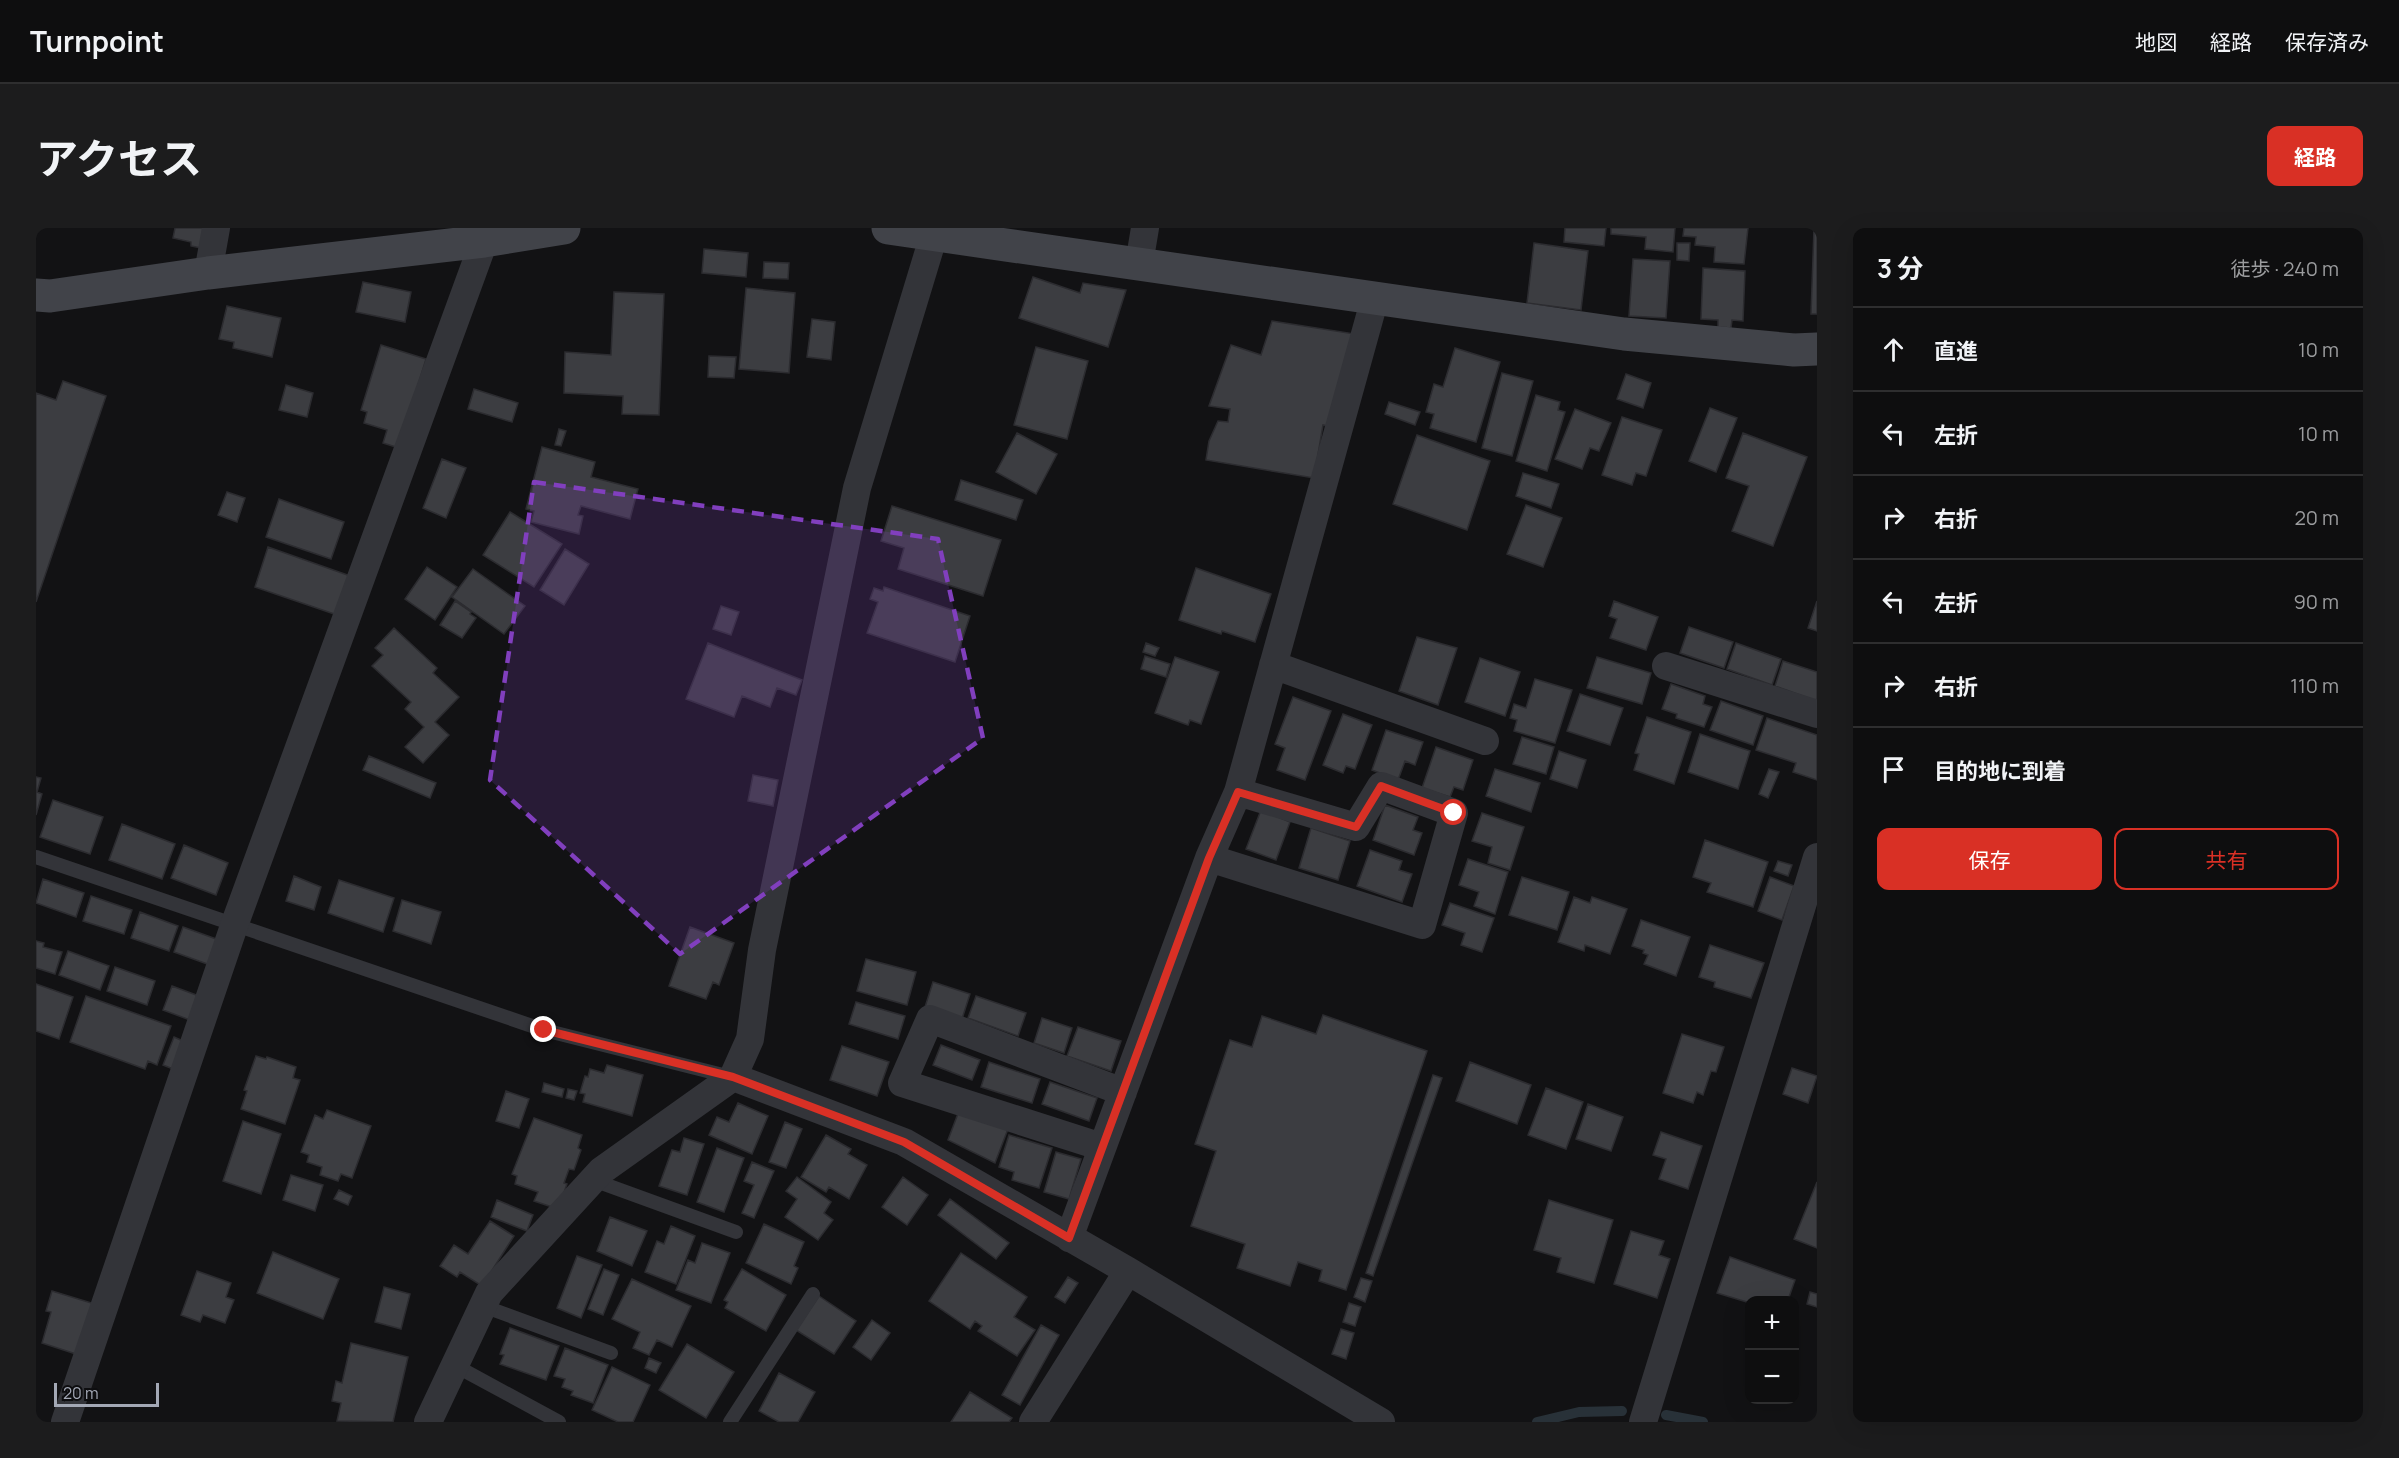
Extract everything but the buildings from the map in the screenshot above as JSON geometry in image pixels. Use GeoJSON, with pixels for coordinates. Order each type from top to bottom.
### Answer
{"type":"FeatureCollection","features":[{"type":"Feature","properties":{"kind":"street"},"geometry":{"type":"LineString","coordinates":[[208,273],[216,228]]}},
{"type":"Feature","properties":{"kind":"street"},"geometry":{"type":"LineString","coordinates":[[36,295],[50,296],[208,273],[484,241],[564,228]]}},
{"type":"Feature","properties":{"kind":"street"},"geometry":{"type":"LineString","coordinates":[[888,228],[936,231],[1139,264],[1655,338],[1794,350],[1817,349]]}},
{"type":"Feature","properties":{"kind":"street"},"geometry":{"type":"LineString","coordinates":[[1139,264],[1145,228]]}},
{"type":"Feature","properties":{"kind":"street"},"geometry":{"type":"LineString","coordinates":[[428,1422],[489,1293],[602,1171],[733,1077],[750,1039],[762,950],[857,488],[936,231]]}},
{"type":"Feature","properties":{"kind":"street"},"geometry":{"type":"LineString","coordinates":[[65,1422],[235,923],[484,241]]}},
{"type":"Feature","properties":{"kind":"street"},"geometry":{"type":"LineString","coordinates":[[1069,1238],[1209,858],[1238,792],[1375,298]]}},
{"type":"Feature","properties":{"kind":"street"},"geometry":{"type":"LineString","coordinates":[[1273,665],[1485,741]]}},
{"type":"Feature","properties":{"kind":"street"},"geometry":{"type":"LineString","coordinates":[[1666,666],[1817,714]]}},
{"type":"Feature","properties":{"kind":"street"},"geometry":{"type":"LineString","coordinates":[[1209,858],[1422,925],[1454,813],[1381,786],[1356,827],[1238,792]]}},
{"type":"Feature","properties":{"kind":"street"},"geometry":{"type":"LineString","coordinates":[[1643,1422],[1817,857]]}},
{"type":"Feature","properties":{"kind":"street"},"geometry":{"type":"LineString","coordinates":[[1102,1147],[902,1083],[930,1019],[1123,1092]]}},
{"type":"Feature","properties":{"kind":"street"},"geometry":{"type":"LineString","coordinates":[[733,1077],[904,1142],[1128,1271],[1381,1422]]}},
{"type":"Feature","properties":{"kind":"street"},"geometry":{"type":"LineString","coordinates":[[1033,1422],[1128,1271]]}},
{"type":"Feature","properties":{"kind":"lane"},"geometry":{"type":"LineString","coordinates":[[36,856],[544,1030],[733,1077]]}},
{"type":"Feature","properties":{"kind":"lane"},"geometry":{"type":"LineString","coordinates":[[593,1180],[736,1232]]}},
{"type":"Feature","properties":{"kind":"lane"},"geometry":{"type":"LineString","coordinates":[[729,1422],[813,1294]]}},
{"type":"Feature","properties":{"kind":"lane"},"geometry":{"type":"LineString","coordinates":[[483,1306],[611,1353]]}},
{"type":"Feature","properties":{"kind":"lane"},"geometry":{"type":"LineString","coordinates":[[454,1365],[559,1422]]}},
{"type":"Feature","properties":{"kind":"highlighted area"},"geometry":{"type":"Polygon","coordinates":[[[534,482],[938,539],[983,738],[680,954],[490,780],[534,482]]]}},
{"type":"Feature","properties":{"kind":"waterway"},"geometry":{"type":"LineString","coordinates":[[1537,1422],[1579,1412],[1622,1411]]}},
{"type":"Feature","properties":{"kind":"waterway"},"geometry":{"type":"LineString","coordinates":[[1666,1415],[1703,1422]]}},
{"type":"Feature","properties":{"kind":"route"},"geometry":{"type":"LineString","coordinates":[[544,1030],[733,1077],[904,1142],[1069,1238],[1209,858],[1238,792],[1356,827],[1381,786],[1454,813]]}}]}
